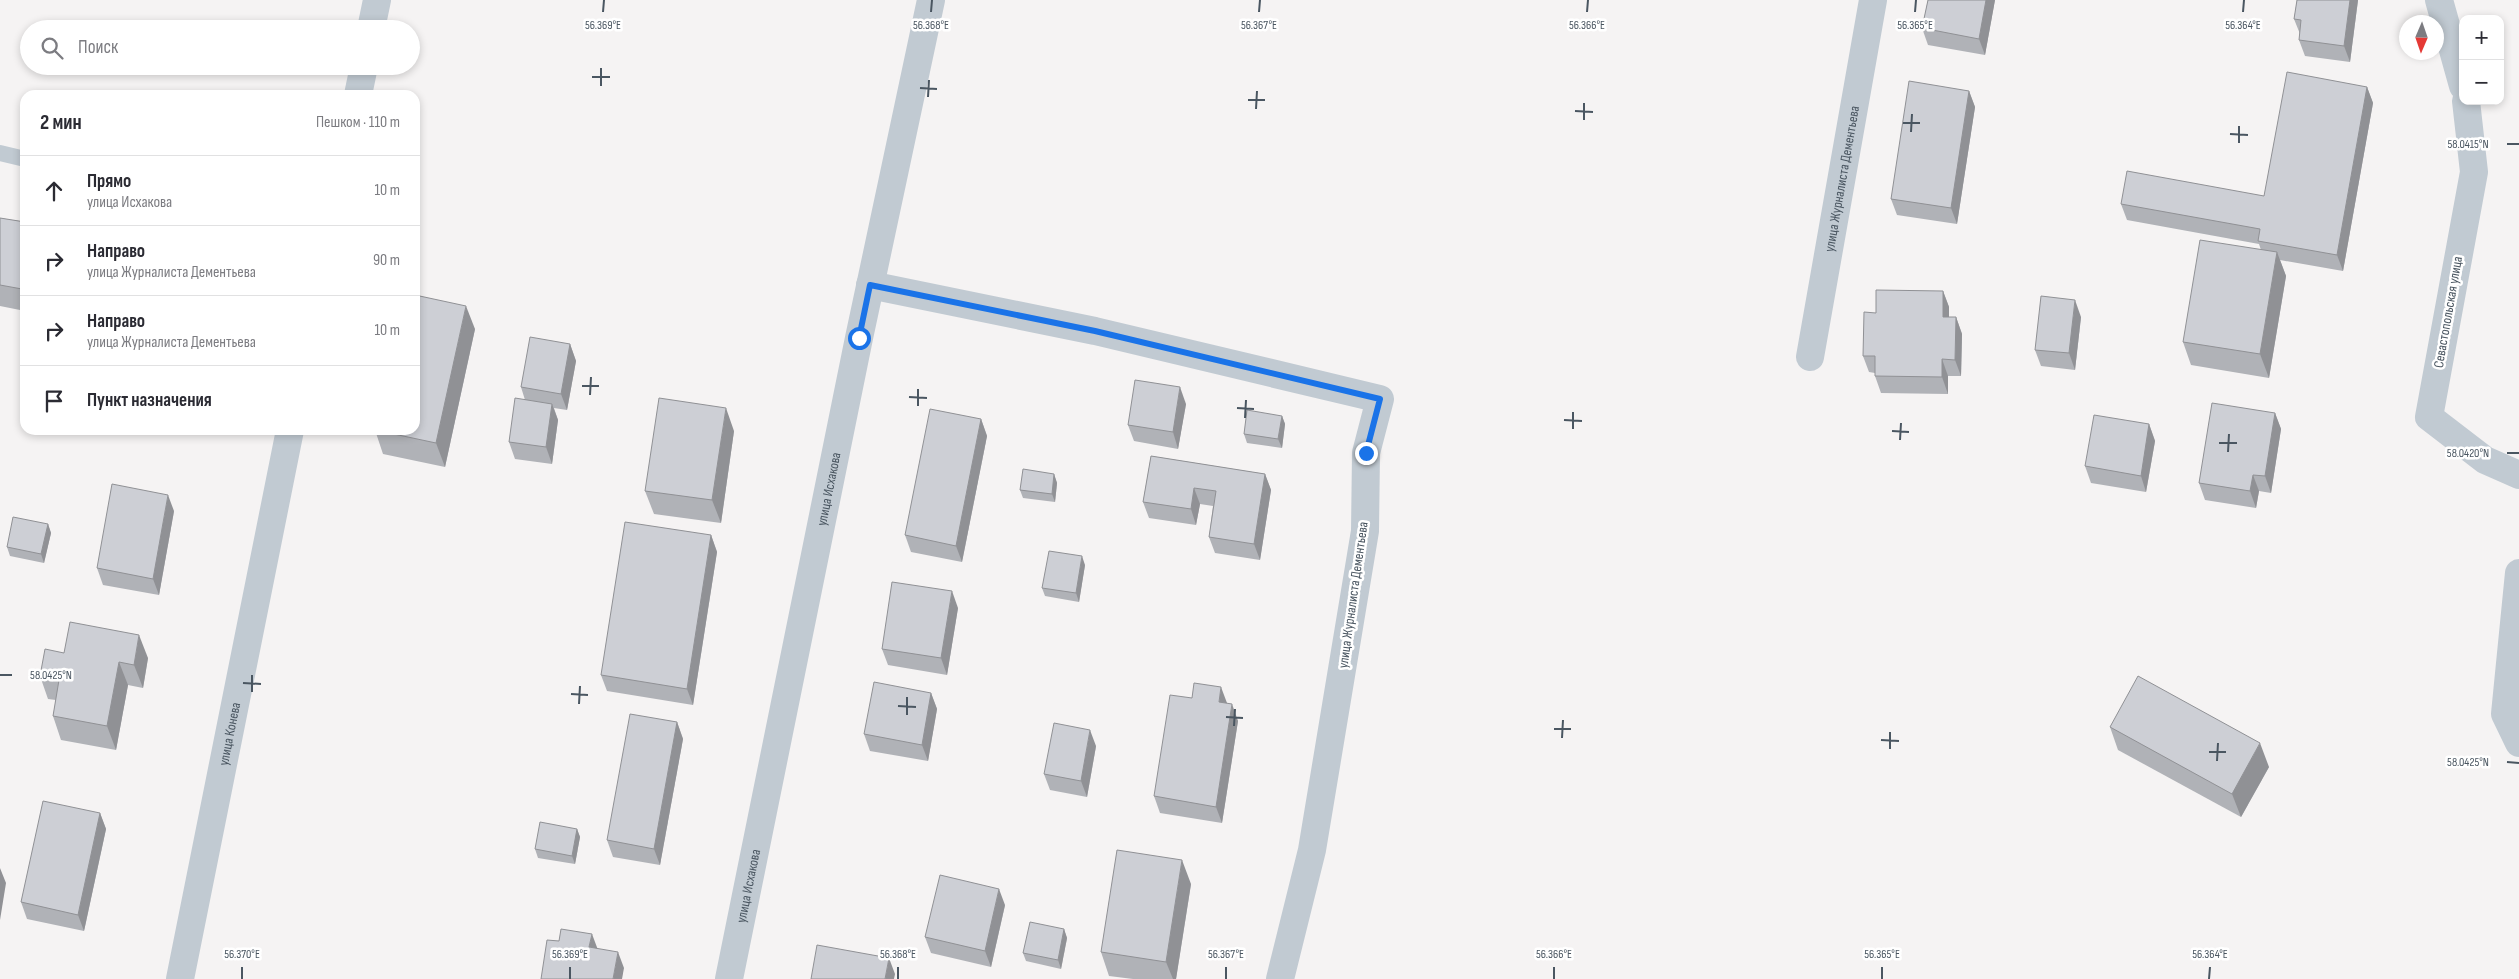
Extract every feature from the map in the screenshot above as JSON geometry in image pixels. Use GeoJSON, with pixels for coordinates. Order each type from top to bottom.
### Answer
{"type":"FeatureCollection","features":[{"type":"Feature","properties":{"kind":"street"},"geometry":{"type":"LineString","coordinates":[[373,20],[377,0]]}},
{"type":"Feature","properties":{"kind":"street","name":"улица Исхакова"},"geometry":{"type":"LineString","coordinates":[[729,979],[870,285],[931,0]]}},
{"type":"Feature","properties":{"kind":"street","name":"улица Журналиста Дементьева"},"geometry":{"type":"LineString","coordinates":[[1810,357],[1873,0]]}},
{"type":"Feature","properties":{"kind":"street"},"geometry":{"type":"LineString","coordinates":[[2439,0],[2459,72]]}},
{"type":"Feature","properties":{"kind":"street"},"geometry":{"type":"LineString","coordinates":[[359,90],[362,75]]}},
{"type":"Feature","properties":{"kind":"street","name":"Севастопольская улица"},"geometry":{"type":"LineString","coordinates":[[2466,105],[2474,172],[2429,417],[2485,460],[2519,475]]}},
{"type":"Feature","properties":{"kind":"street","name":"улица Журналиста Дементьева"},"geometry":{"type":"LineString","coordinates":[[870,285],[1095,331],[1380,399],[1366,453],[1365,531],[1312,850],[1280,979]]}},
{"type":"Feature","properties":{"kind":"street","name":"улица Конева"},"geometry":{"type":"LineString","coordinates":[[180,979],[289,435]]}},
{"type":"Feature","properties":{"kind":"street"},"geometry":{"type":"LineString","coordinates":[[2519,573],[2505,714],[2519,743]]}},
{"type":"Feature","properties":{"kind":"lane"},"geometry":{"type":"LineString","coordinates":[[0,153],[20,158]]}},
{"type":"Feature","properties":{"kind":"building"},"geometry":{"type":"Polygon","coordinates":[[[1928,0],[1986,0],[1979,39],[1922,28],[1928,0]]]}},
{"type":"Feature","properties":{"kind":"building"},"geometry":{"type":"Polygon","coordinates":[[[2297,0],[2350,0],[2344,46],[2299,40],[2301,20],[2294,19],[2297,0]]]}},
{"type":"Feature","properties":{"kind":"building"},"geometry":{"type":"Polygon","coordinates":[[[2287,72],[2367,87],[2337,255],[2258,241],[2260,229],[2121,204],[2127,171],[2264,196],[2287,72]]]}},
{"type":"Feature","properties":{"kind":"building"},"geometry":{"type":"Polygon","coordinates":[[[1909,81],[1969,91],[1951,208],[1891,199],[1909,81]]]}},
{"type":"Feature","properties":{"kind":"building"},"geometry":{"type":"Polygon","coordinates":[[[0,218],[20,221],[20,289],[0,285],[0,218]]]}},
{"type":"Feature","properties":{"kind":"building"},"geometry":{"type":"Polygon","coordinates":[[[2200,240],[2277,252],[2260,354],[2183,342],[2200,240]]]}},
{"type":"Feature","properties":{"kind":"building"},"geometry":{"type":"Polygon","coordinates":[[[1876,290],[1943,291],[1943,317],[1956,317],[1955,360],[1942,359],[1942,377],[1875,376],[1875,356],[1863,356],[1864,312],[1876,313],[1876,290]]]}},
{"type":"Feature","properties":{"kind":"building"},"geometry":{"type":"Polygon","coordinates":[[[420,296],[466,306],[436,443],[398,435],[420,435],[420,296]]]}},
{"type":"Feature","properties":{"kind":"building"},"geometry":{"type":"Polygon","coordinates":[[[2041,296],[2075,300],[2069,353],[2035,350],[2041,296]]]}},
{"type":"Feature","properties":{"kind":"building"},"geometry":{"type":"Polygon","coordinates":[[[530,337],[570,344],[561,394],[521,387],[530,337]]]}},
{"type":"Feature","properties":{"kind":"building"},"geometry":{"type":"Polygon","coordinates":[[[1135,380],[1180,387],[1173,432],[1128,425],[1135,380]]]}},
{"type":"Feature","properties":{"kind":"building"},"geometry":{"type":"Polygon","coordinates":[[[515,398],[552,404],[546,447],[509,442],[515,398]]]}},
{"type":"Feature","properties":{"kind":"building"},"geometry":{"type":"Polygon","coordinates":[[[659,398],[726,408],[712,500],[645,491],[659,398]]]}},
{"type":"Feature","properties":{"kind":"building"},"geometry":{"type":"Polygon","coordinates":[[[2212,403],[2275,413],[2265,476],[2253,475],[2250,491],[2199,483],[2212,403]]]}},
{"type":"Feature","properties":{"kind":"building"},"geometry":{"type":"Polygon","coordinates":[[[930,409],[981,419],[956,546],[905,535],[930,409]]]}},
{"type":"Feature","properties":{"kind":"building"},"geometry":{"type":"Polygon","coordinates":[[[1247,410],[1282,416],[1278,439],[1244,434],[1247,410]]]}},
{"type":"Feature","properties":{"kind":"building"},"geometry":{"type":"Polygon","coordinates":[[[2094,415],[2149,424],[2141,476],[2085,466],[2094,415]]]}},
{"type":"Feature","properties":{"kind":"building"},"geometry":{"type":"Polygon","coordinates":[[[1151,456],[1265,474],[1254,544],[1209,537],[1216,491],[1194,488],[1191,509],[1143,502],[1151,456]]]}},
{"type":"Feature","properties":{"kind":"building"},"geometry":{"type":"Polygon","coordinates":[[[1023,469],[1054,474],[1052,494],[1020,490],[1023,469]]]}},
{"type":"Feature","properties":{"kind":"building"},"geometry":{"type":"Polygon","coordinates":[[[112,484],[168,495],[153,579],[97,568],[112,484]]]}},
{"type":"Feature","properties":{"kind":"building"},"geometry":{"type":"Polygon","coordinates":[[[13,517],[48,524],[41,554],[7,547],[13,517]]]}},
{"type":"Feature","properties":{"kind":"building"},"geometry":{"type":"Polygon","coordinates":[[[625,522],[711,535],[687,689],[601,675],[625,522]]]}},
{"type":"Feature","properties":{"kind":"building"},"geometry":{"type":"Polygon","coordinates":[[[1049,551],[1082,556],[1076,593],[1042,588],[1049,551]]]}},
{"type":"Feature","properties":{"kind":"building"},"geometry":{"type":"Polygon","coordinates":[[[892,582],[952,591],[941,658],[882,649],[892,582]]]}},
{"type":"Feature","properties":{"kind":"building"},"geometry":{"type":"Polygon","coordinates":[[[70,622],[139,635],[134,665],[119,662],[107,726],[53,716],[59,680],[40,676],[45,649],[64,653],[70,622]]]}},
{"type":"Feature","properties":{"kind":"building"},"geometry":{"type":"Polygon","coordinates":[[[2138,676],[2260,743],[2232,794],[2110,727],[2138,676]]]}},
{"type":"Feature","properties":{"kind":"building"},"geometry":{"type":"Polygon","coordinates":[[[874,682],[931,693],[922,745],[864,734],[874,682]]]}},
{"type":"Feature","properties":{"kind":"building"},"geometry":{"type":"Polygon","coordinates":[[[1194,683],[1221,687],[1219,702],[1232,704],[1216,807],[1154,796],[1170,695],[1192,698],[1194,683]]]}},
{"type":"Feature","properties":{"kind":"building"},"geometry":{"type":"Polygon","coordinates":[[[630,714],[677,722],[654,849],[607,840],[630,714]]]}},
{"type":"Feature","properties":{"kind":"building"},"geometry":{"type":"Polygon","coordinates":[[[1054,723],[1090,730],[1081,781],[1044,774],[1054,723]]]}},
{"type":"Feature","properties":{"kind":"building"},"geometry":{"type":"Polygon","coordinates":[[[43,801],[100,813],[78,915],[21,902],[43,801]]]}},
{"type":"Feature","properties":{"kind":"building"},"geometry":{"type":"Polygon","coordinates":[[[540,822],[577,829],[572,856],[535,849],[540,822]]]}},
{"type":"Feature","properties":{"kind":"building"},"geometry":{"type":"Polygon","coordinates":[[[1117,850],[1182,860],[1166,962],[1101,952],[1117,850]]]}},
{"type":"Feature","properties":{"kind":"building"},"geometry":{"type":"Polygon","coordinates":[[[940,875],[999,889],[985,951],[925,937],[940,875]]]}},
{"type":"Feature","properties":{"kind":"building"},"geometry":{"type":"Polygon","coordinates":[[[1030,922],[1064,929],[1058,960],[1023,953],[1030,922]]]}},
{"type":"Feature","properties":{"kind":"building"},"geometry":{"type":"Polygon","coordinates":[[[561,929],[592,934],[589,947],[618,952],[613,979],[541,979],[547,940],[559,941],[561,929]]]}},
{"type":"Feature","properties":{"kind":"building"},"geometry":{"type":"Polygon","coordinates":[[[817,945],[889,958],[885,979],[811,979],[817,945]]]}},
{"type":"Feature","properties":{"kind":"route"},"geometry":{"type":"LineString","coordinates":[[859,338],[870,285],[1095,331],[1380,399],[1366,453]]}}]}
